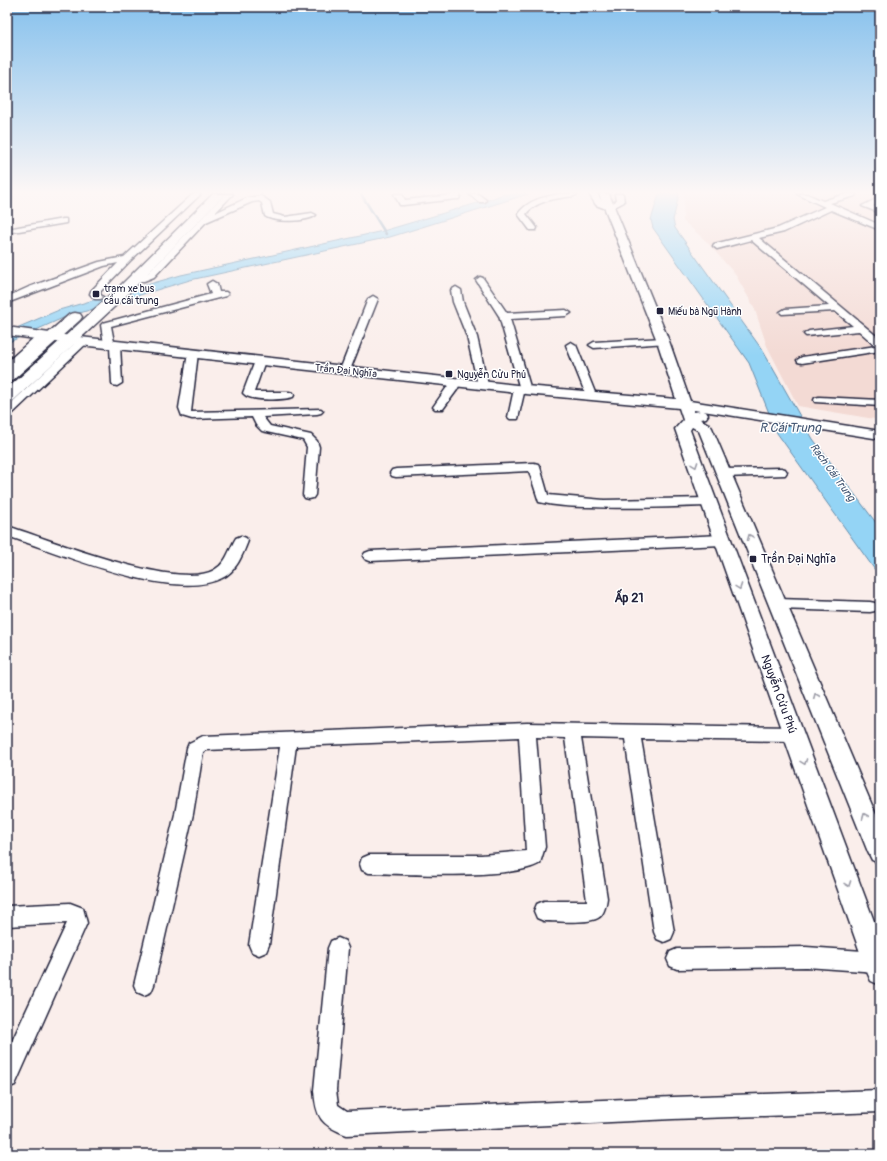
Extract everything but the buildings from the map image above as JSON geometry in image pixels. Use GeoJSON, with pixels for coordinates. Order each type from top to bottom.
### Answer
{"type":"FeatureCollection","features":[{"type":"Feature","properties":{"kind":"highway"},"geometry":{"type":"LineString","coordinates":[[7,377],[43,336],[70,322],[151,248]]}},
{"type":"Feature","properties":{"kind":"highway"},"geometry":{"type":"LineString","coordinates":[[7,398],[77,340],[88,324],[165,248]]}},
{"type":"Feature","properties":{"kind":"main road"},"geometry":{"type":"LineString","coordinates":[[626,248],[663,341],[688,412],[705,428],[880,852]]}},
{"type":"Feature","properties":{"kind":"main road","name":"Trần Đại Nghĩa"},"geometry":{"type":"LineString","coordinates":[[7,331],[260,361],[591,396],[688,412],[763,416]]}},
{"type":"Feature","properties":{"kind":"main road"},"geometry":{"type":"LineString","coordinates":[[680,389],[692,397],[717,409]]}},
{"type":"Feature","properties":{"kind":"main road","name":"Trần Đại Nghĩa"},"geometry":{"type":"LineString","coordinates":[[688,412],[717,409],[880,435]]}},
{"type":"Feature","properties":{"kind":"main road","name":"Nguyễn Cửu Phú"},"geometry":{"type":"LineString","coordinates":[[688,412],[682,429],[878,967]]}},
{"type":"Feature","properties":{"kind":"main road","name":"Trần Đại Nghĩa"},"geometry":{"type":"LineString","coordinates":[[830,427],[880,427]]}},
{"type":"Feature","properties":{"kind":"main road","name":"Trần Đại Nghĩa"},"geometry":{"type":"LineString","coordinates":[[830,427],[880,444]]}},
{"type":"Feature","properties":{"kind":"street"},"geometry":{"type":"LineString","coordinates":[[101,295],[95,294],[96,291],[139,248]]}},
{"type":"Feature","properties":{"kind":"street"},"geometry":{"type":"LineString","coordinates":[[134,279],[144,278],[151,275],[177,248]]}},
{"type":"Feature","properties":{"kind":"street"},"geometry":{"type":"LineString","coordinates":[[766,248],[880,344]]}},
{"type":"Feature","properties":{"kind":"street"},"geometry":{"type":"LineString","coordinates":[[7,300],[32,289],[102,264],[127,259]]}},
{"type":"Feature","properties":{"kind":"street"},"geometry":{"type":"LineString","coordinates":[[480,280],[504,316],[523,389],[514,417]]}},
{"type":"Feature","properties":{"kind":"street"},"geometry":{"type":"LineString","coordinates":[[118,383],[112,344],[106,325],[220,295],[212,284]]}},
{"type":"Feature","properties":{"kind":"street"},"geometry":{"type":"LineString","coordinates":[[456,290],[458,302],[472,337],[483,385]]}},
{"type":"Feature","properties":{"kind":"street"},"geometry":{"type":"LineString","coordinates":[[345,370],[373,299]]}},
{"type":"Feature","properties":{"kind":"street"},"geometry":{"type":"LineString","coordinates":[[785,312],[837,308]]}},
{"type":"Feature","properties":{"kind":"street"},"geometry":{"type":"LineString","coordinates":[[504,316],[566,313]]}},
{"type":"Feature","properties":{"kind":"street"},"geometry":{"type":"LineString","coordinates":[[808,334],[861,328]]}},
{"type":"Feature","properties":{"kind":"street"},"geometry":{"type":"LineString","coordinates":[[7,367],[43,336]]}},
{"type":"Feature","properties":{"kind":"street"},"geometry":{"type":"LineString","coordinates":[[7,413],[77,340]]}},
{"type":"Feature","properties":{"kind":"street"},"geometry":{"type":"LineString","coordinates":[[594,345],[663,341]]}},
{"type":"Feature","properties":{"kind":"street"},"geometry":{"type":"LineString","coordinates":[[571,345],[591,396]]}},
{"type":"Feature","properties":{"kind":"street"},"geometry":{"type":"LineString","coordinates":[[802,360],[880,348]]}},
{"type":"Feature","properties":{"kind":"street"},"geometry":{"type":"LineString","coordinates":[[193,353],[185,408],[186,414],[192,416],[317,411]]}},
{"type":"Feature","properties":{"kind":"street"},"geometry":{"type":"LineString","coordinates":[[260,361],[248,393],[254,396],[289,395]]}},
{"type":"Feature","properties":{"kind":"street"},"geometry":{"type":"LineString","coordinates":[[439,407],[456,382]]}},
{"type":"Feature","properties":{"kind":"street"},"geometry":{"type":"LineString","coordinates":[[819,400],[880,403]]}},
{"type":"Feature","properties":{"kind":"street"},"geometry":{"type":"LineString","coordinates":[[256,414],[260,423],[266,429],[307,437],[311,441],[313,447],[309,495]]}},
{"type":"Feature","properties":{"kind":"street"},"geometry":{"type":"LineString","coordinates":[[396,472],[534,467],[542,499],[562,502],[619,504],[708,502]]}},
{"type":"Feature","properties":{"kind":"street"},"geometry":{"type":"LineString","coordinates":[[724,473],[781,472]]}},
{"type":"Feature","properties":{"kind":"street"},"geometry":{"type":"LineString","coordinates":[[7,532],[92,559],[161,578],[182,581],[207,579],[217,575],[230,564],[241,541]]}},
{"type":"Feature","properties":{"kind":"street"},"geometry":{"type":"LineString","coordinates":[[370,556],[722,540]]}},
{"type":"Feature","properties":{"kind":"street"},"geometry":{"type":"LineString","coordinates":[[778,604],[870,607]]}},
{"type":"Feature","properties":{"kind":"street"},"geometry":{"type":"LineString","coordinates":[[144,985],[184,814],[195,748],[203,743],[527,730],[794,734]]}},
{"type":"Feature","properties":{"kind":"street"},"geometry":{"type":"LineString","coordinates":[[369,864],[484,864],[524,861],[531,859],[535,854],[536,847],[527,730]]}},
{"type":"Feature","properties":{"kind":"street"},"geometry":{"type":"LineString","coordinates":[[544,911],[592,911],[596,909],[597,905],[572,731]]}},
{"type":"Feature","properties":{"kind":"street"},"geometry":{"type":"LineString","coordinates":[[632,732],[664,932]]}},
{"type":"Feature","properties":{"kind":"street"},"geometry":{"type":"LineString","coordinates":[[259,945],[289,740]]}},
{"type":"Feature","properties":{"kind":"street"},"geometry":{"type":"LineString","coordinates":[[7,916],[70,913],[76,915],[77,923],[7,1077]]}},
{"type":"Feature","properties":{"kind":"street"},"geometry":{"type":"LineString","coordinates":[[338,948],[325,1090],[327,1110],[335,1120],[347,1123],[673,1108],[880,1101]]}},
{"type":"Feature","properties":{"kind":"street"},"geometry":{"type":"LineString","coordinates":[[677,959],[806,957],[878,967]]}},
{"type":"Feature","properties":{"kind":"shaded area"},"geometry":{"type":"Polygon","coordinates":[[[712,248],[880,248],[880,420],[798,406],[767,346],[754,307],[735,274],[712,248]]]}},
{"type":"Feature","properties":{"kind":"water"},"geometry":{"type":"Polygon","coordinates":[[[304,248],[338,248],[190,280],[63,318],[7,343],[7,332],[59,310],[181,275],[304,248]]]}},
{"type":"Feature","properties":{"kind":"water","name":"R.Cái Trung"},"geometry":{"type":"Polygon","coordinates":[[[667,248],[689,248],[763,351],[813,439],[880,528],[880,577],[777,433],[749,363],[667,248]]]}},
{"type":"Feature","properties":{"kind":"place","name":"trạm xe bus cầu cái trung"},"geometry":{"type":"Point","coordinates":[96,294]}},
{"type":"Feature","properties":{"kind":"place","name":"Miếu bà Ngũ Hành"},"geometry":{"type":"Point","coordinates":[660,311]}},
{"type":"Feature","properties":{"kind":"place","name":"Nguyễn Cửu Phú"},"geometry":{"type":"Point","coordinates":[449,374]}},
{"type":"Feature","properties":{"kind":"place","name":"Trần Đại Nghĩa"},"geometry":{"type":"Point","coordinates":[753,559]}},
{"type":"Feature","properties":{"kind":"district","name":"Ấp 21"},"geometry":{"type":"Point","coordinates":[629,597]}},
{"type":"Feature","properties":{"kind":"water label","name":"Rạch Cái Trung"},"geometry":{"type":"Point","coordinates":[833,472]}}]}
